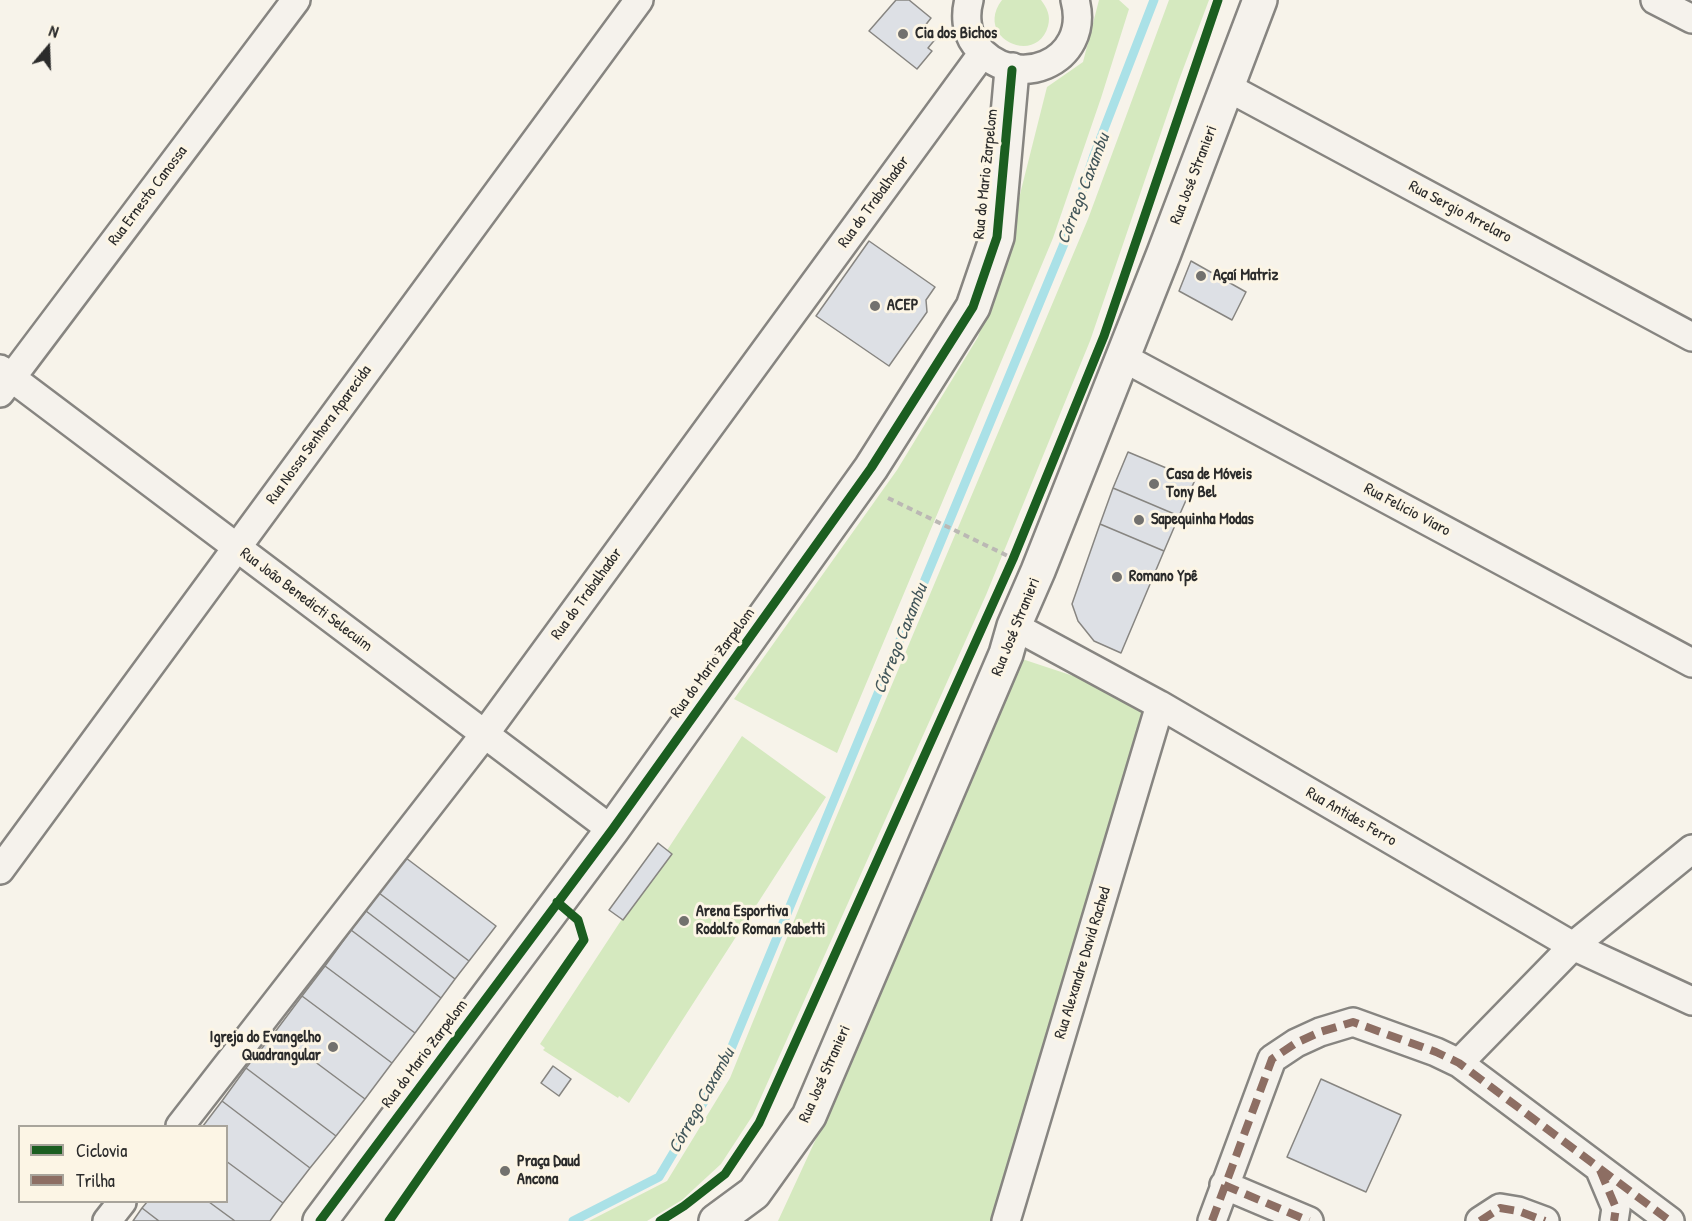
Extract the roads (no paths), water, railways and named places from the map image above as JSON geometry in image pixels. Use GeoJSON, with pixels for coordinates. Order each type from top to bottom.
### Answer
{"type":"FeatureCollection","features":[{"type":"Feature","properties":{"kind":"street","name":"Rua Ernesto Canossa"},"geometry":{"type":"LineString","coordinates":[[4,380],[296,0]]}},
{"type":"Feature","properties":{"kind":"street","name":"Rua Nossa Senhora Aparecida"},"geometry":{"type":"LineString","coordinates":[[0,870],[639,0]]}},
{"type":"Feature","properties":{"kind":"street"},"geometry":{"type":"LineString","coordinates":[[969,0],[967,24],[972,40],[982,54],[996,64],[1012,70],[1029,70],[1045,66],[1060,56],[1071,43],[1077,27],[1078,10],[1075,0]]}},
{"type":"Feature","properties":{"kind":"street","name":"Rua José Stranieri"},"geometry":{"type":"LineString","coordinates":[[716,1221],[754,1193],[809,1116],[1006,654],[1014,626],[1038,571],[1260,0]]}},
{"type":"Feature","properties":{"kind":"street"},"geometry":{"type":"LineString","coordinates":[[1655,0],[1692,19]]}},
{"type":"Feature","properties":{"kind":"street","name":"Rua do Trabalhador"},"geometry":{"type":"LineString","coordinates":[[181,1125],[484,735],[982,54]]}},
{"type":"Feature","properties":{"kind":"street","name":"Rua do Mario Zarpelom"},"geometry":{"type":"LineString","coordinates":[[320,1221],[612,830],[859,484],[973,307],[997,237],[1012,70]]}},
{"type":"Feature","properties":{"kind":"street","name":"Rua Sergio Arrelaro"},"geometry":{"type":"LineString","coordinates":[[1227,87],[1692,337]]}},
{"type":"Feature","properties":{"kind":"street","name":"Rua Felicio Viaro"},"geometry":{"type":"LineString","coordinates":[[1122,357],[1692,663]]}},
{"type":"Feature","properties":{"kind":"street","name":"Rua João Benedicti Selecuim"},"geometry":{"type":"LineString","coordinates":[[4,380],[236,547],[612,830]]}},
{"type":"Feature","properties":{"kind":"street","name":"Rua Antides Ferro"},"geometry":{"type":"LineString","coordinates":[[1014,626],[1160,705],[1572,946],[1692,1001]]}},
{"type":"Feature","properties":{"kind":"street","name":"Rua Alexandre David Rached"},"geometry":{"type":"LineString","coordinates":[[1006,1221],[1160,705]]}},
{"type":"Feature","properties":{"kind":"street"},"geometry":{"type":"LineString","coordinates":[[1459,1063],[1572,946],[1692,849]]}},
{"type":"Feature","properties":{"kind":"street"},"geometry":{"type":"LineString","coordinates":[[1212,1221],[1272,1059],[1296,1043],[1320,1032],[1353,1022],[1436,1052],[1459,1063],[1670,1221]]}},
{"type":"Feature","properties":{"kind":"street"},"geometry":{"type":"LineString","coordinates":[[1600,1170],[1616,1208],[1614,1221]]}},
{"type":"Feature","properties":{"kind":"street"},"geometry":{"type":"LineString","coordinates":[[1224,1185],[1309,1221]]}},
{"type":"Feature","properties":{"kind":"street"},"geometry":{"type":"LineString","coordinates":[[107,1221],[121,1203]]}},
{"type":"Feature","properties":{"kind":"street"},"geometry":{"type":"LineString","coordinates":[[1480,1221],[1500,1208],[1518,1211],[1544,1221]]}},
{"type":"Feature","properties":{"kind":"waterway","name":"Córrego Caxambu"},"geometry":{"type":"LineString","coordinates":[[573,1221],[659,1177],[721,1073],[1068,234],[1094,155],[1154,0]]}},
{"type":"Feature","properties":{"kind":"place","name":"Cia dos Bichos"},"geometry":{"type":"Point","coordinates":[903,34]}},
{"type":"Feature","properties":{"kind":"place","name":"Açaí Matriz"},"geometry":{"type":"Point","coordinates":[1201,276]}},
{"type":"Feature","properties":{"kind":"place","name":"ACEP"},"geometry":{"type":"Point","coordinates":[875,306]}},
{"type":"Feature","properties":{"kind":"place","name":"Casa de Móveis Tony Bel"},"geometry":{"type":"Point","coordinates":[1154,484]}},
{"type":"Feature","properties":{"kind":"place","name":"Sapequinha Modas"},"geometry":{"type":"Point","coordinates":[1139,520]}},
{"type":"Feature","properties":{"kind":"place","name":"Romano Ypê"},"geometry":{"type":"Point","coordinates":[1117,577]}},
{"type":"Feature","properties":{"kind":"place","name":"Arena Esportiva Rodolfo Roman Rabetti"},"geometry":{"type":"Point","coordinates":[684,921]}},
{"type":"Feature","properties":{"kind":"place","name":"Igreja do Evangelho Quadrangular"},"geometry":{"type":"Point","coordinates":[333,1047]}},
{"type":"Feature","properties":{"kind":"place","name":"Praça Daud Ancona"},"geometry":{"type":"Point","coordinates":[505,1171]}}]}
